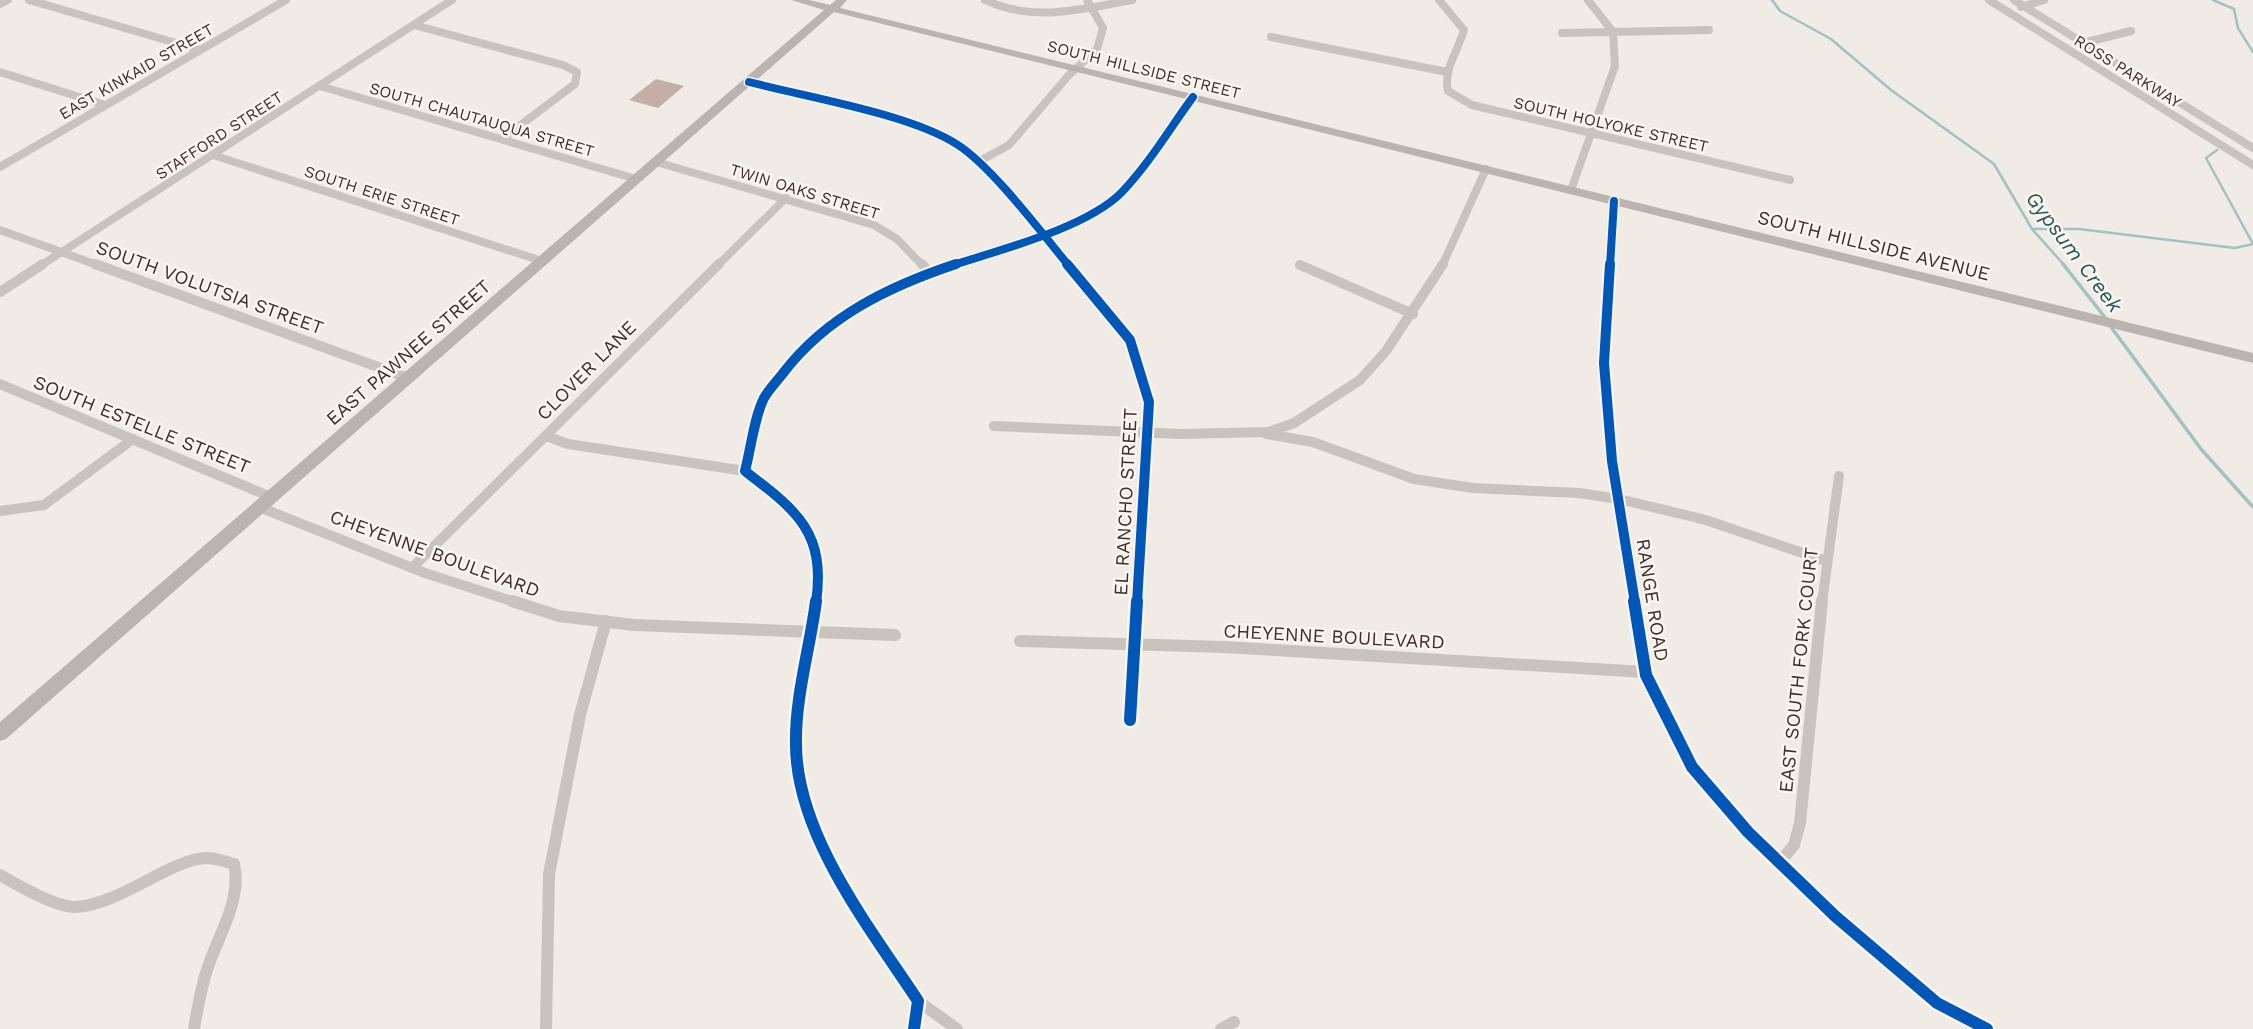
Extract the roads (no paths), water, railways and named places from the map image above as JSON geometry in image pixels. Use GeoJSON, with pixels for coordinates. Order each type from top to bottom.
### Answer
{"type":"FeatureCollection","features":[{"type":"Feature","properties":{"kind":"main road","name":"SOUTH HILLSIDE STREET"},"geometry":{"type":"LineString","coordinates":[[796,0],[837,5],[1076,69],[1486,169]]}},
{"type":"Feature","properties":{"kind":"main road","name":"EAST PAWNEE STREET"},"geometry":{"type":"LineString","coordinates":[[0,733],[837,5]]}},
{"type":"Feature","properties":{"kind":"main road","name":"SOUTH HILLSIDE AVENUE"},"geometry":{"type":"LineString","coordinates":[[1486,169],[2253,358]]}},
{"type":"Feature","properties":{"kind":"street"},"geometry":{"type":"LineString","coordinates":[[0,4],[8,0]]}},
{"type":"Feature","properties":{"kind":"street"},"geometry":{"type":"LineString","coordinates":[[29,0],[200,50]]}},
{"type":"Feature","properties":{"kind":"street","name":"STAFFORD STREET"},"geometry":{"type":"LineString","coordinates":[[0,292],[452,0]]}},
{"type":"Feature","properties":{"kind":"street"},"geometry":{"type":"LineString","coordinates":[[985,0],[1000,9],[1033,15],[1089,3],[1132,0]]}},
{"type":"Feature","properties":{"kind":"street"},"geometry":{"type":"LineString","coordinates":[[1271,37],[1447,72],[1459,49],[1464,30],[1439,0]]}},
{"type":"Feature","properties":{"kind":"street"},"geometry":{"type":"LineString","coordinates":[[1571,190],[1615,66],[1614,34],[1588,0]]}},
{"type":"Feature","properties":{"kind":"street","name":"ROSS PARKWAY"},"geometry":{"type":"LineString","coordinates":[[1989,0],[2253,166]]}},
{"type":"Feature","properties":{"kind":"street","name":"ROSS PARKWAY"},"geometry":{"type":"LineString","coordinates":[[2014,0],[2253,148]]}},
{"type":"Feature","properties":{"kind":"street"},"geometry":{"type":"LineString","coordinates":[[2004,10],[2044,0]]}},
{"type":"Feature","properties":{"kind":"street","name":"EAST KINKAID STREET"},"geometry":{"type":"LineString","coordinates":[[0,167],[280,1]]}},
{"type":"Feature","properties":{"kind":"street"},"geometry":{"type":"LineString","coordinates":[[978,162],[1009,145],[1076,69],[1085,63],[1101,41],[1103,28],[1089,3]]}},
{"type":"Feature","properties":{"kind":"street"},"geometry":{"type":"LineString","coordinates":[[414,24],[564,65],[577,72],[575,84],[502,139]]}},
{"type":"Feature","properties":{"kind":"street"},"geometry":{"type":"LineString","coordinates":[[1562,33],[1709,30]]}},
{"type":"Feature","properties":{"kind":"street"},"geometry":{"type":"LineString","coordinates":[[2082,43],[2131,31]]}},
{"type":"Feature","properties":{"kind":"street"},"geometry":{"type":"LineString","coordinates":[[0,72],[105,105]]}},
{"type":"Feature","properties":{"kind":"street","name":"SOUTH HOLYOKE STREET"},"geometry":{"type":"LineString","coordinates":[[1447,72],[1448,91],[1472,105],[1790,180]]}},
{"type":"Feature","properties":{"kind":"street","name":"EL RANCHO STREET"},"geometry":{"type":"LineString","coordinates":[[750,82],[909,123],[947,139],[978,162],[1130,340],[1149,402],[1130,720]]}},
{"type":"Feature","properties":{"kind":"street","name":"SOUTH CHAUTAUQUA STREET"},"geometry":{"type":"LineString","coordinates":[[320,86],[636,179]]}},
{"type":"Feature","properties":{"kind":"street"},"geometry":{"type":"LineString","coordinates":[[745,471],[764,398],[795,358],[824,329],[848,312],[930,273],[1043,235],[1083,218],[1121,193],[1193,97]]}},
{"type":"Feature","properties":{"kind":"street","name":"SOUTH ERIE STREET"},"geometry":{"type":"LineString","coordinates":[[213,155],[542,261]]}},
{"type":"Feature","properties":{"kind":"street","name":"TWIN OAKS STREET"},"geometry":{"type":"LineString","coordinates":[[656,162],[786,198],[887,231],[930,273]]}},
{"type":"Feature","properties":{"kind":"street"},"geometry":{"type":"LineString","coordinates":[[1259,432],[1294,423],[1360,380],[1413,314],[1443,265],[1486,169]]}},
{"type":"Feature","properties":{"kind":"street","name":"CLOVER LANE"},"geometry":{"type":"LineString","coordinates":[[412,568],[786,198]]}},
{"type":"Feature","properties":{"kind":"street","name":"RANGE ROAD"},"geometry":{"type":"LineString","coordinates":[[1614,201],[1604,363],[1612,461],[1645,672],[1692,767],[1748,832],[1835,916],[1937,1003],[1987,1029]]}},
{"type":"Feature","properties":{"kind":"street","name":"SOUTH VOLUTSIA STREET"},"geometry":{"type":"LineString","coordinates":[[0,230],[408,377]]}},
{"type":"Feature","properties":{"kind":"street"},"geometry":{"type":"LineString","coordinates":[[1300,265],[1413,314]]}},
{"type":"Feature","properties":{"kind":"street","name":"SOUTH ESTELLE STREET"},"geometry":{"type":"LineString","coordinates":[[0,384],[271,497]]}},
{"type":"Feature","properties":{"kind":"street"},"geometry":{"type":"LineString","coordinates":[[994,426],[1147,433],[1259,432],[1313,442],[1414,479],[1473,488],[1579,493],[1619,499],[1706,520],[1826,561]]}},
{"type":"Feature","properties":{"kind":"street"},"geometry":{"type":"LineString","coordinates":[[546,436],[568,444],[745,471],[787,503],[818,550],[817,609],[806,657],[795,750],[808,811],[833,870],[918,1001],[957,1029]]}},
{"type":"Feature","properties":{"kind":"street"},"geometry":{"type":"LineString","coordinates":[[0,511],[44,505],[133,439]]}},
{"type":"Feature","properties":{"kind":"street","name":"EAST SOUTH FORK COURT"},"geometry":{"type":"LineString","coordinates":[[1780,862],[1794,845],[1800,823],[1826,561],[1839,476]]}},
{"type":"Feature","properties":{"kind":"street","name":"CHEYENNE BOULEVARD"},"geometry":{"type":"LineString","coordinates":[[259,507],[412,568],[559,616],[606,621],[895,635]]}},
{"type":"Feature","properties":{"kind":"street"},"geometry":{"type":"LineString","coordinates":[[546,1029],[549,874],[580,715],[606,621]]}},
{"type":"Feature","properties":{"kind":"street","name":"CHEYENNE BOULEVARD"},"geometry":{"type":"LineString","coordinates":[[1020,641],[1134,644],[1645,672]]}},
{"type":"Feature","properties":{"kind":"street"},"geometry":{"type":"LineString","coordinates":[[0,875],[26,890],[73,907],[147,883],[191,861],[209,858],[234,864],[237,872],[230,910],[205,974],[194,1029]]}},
{"type":"Feature","properties":{"kind":"street"},"geometry":{"type":"LineString","coordinates":[[914,1029],[918,1001]]}},
{"type":"Feature","properties":{"kind":"waterway","name":"Gypsum Creek"},"geometry":{"type":"LineString","coordinates":[[1772,0],[1780,11],[1831,39],[1891,90],[1994,164],[2032,229]]}},
{"type":"Feature","properties":{"kind":"waterway"},"geometry":{"type":"LineString","coordinates":[[2213,0],[2234,9],[2238,28],[2253,52]]}},
{"type":"Feature","properties":{"kind":"waterway"},"geometry":{"type":"LineString","coordinates":[[2032,229],[2079,229],[2235,248],[2253,244],[2206,158],[2217,150]]}},
{"type":"Feature","properties":{"kind":"waterway","name":"Gypsum Creek"},"geometry":{"type":"LineString","coordinates":[[2032,229],[2065,266]]}},
{"type":"Feature","properties":{"kind":"waterway","name":"Gypsum Creek"},"geometry":{"type":"LineString","coordinates":[[2063,264],[2107,320]]}},
{"type":"Feature","properties":{"kind":"waterway","name":"Gypsum Creek"},"geometry":{"type":"LineString","coordinates":[[2111,327],[2201,449],[2253,507]]}}]}
